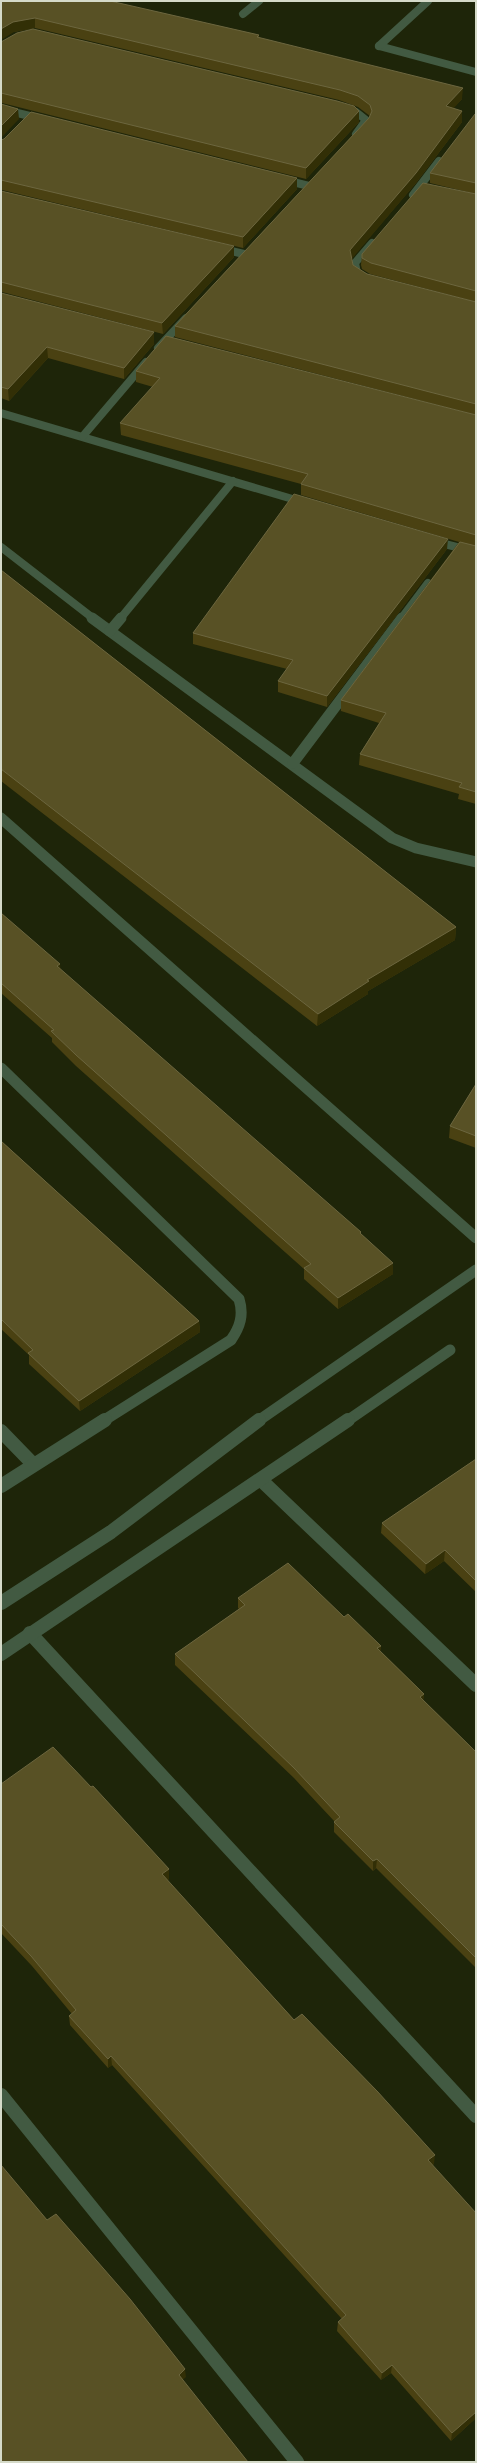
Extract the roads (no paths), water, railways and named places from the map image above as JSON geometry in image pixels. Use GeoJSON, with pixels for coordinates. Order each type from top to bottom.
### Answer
{"type":"FeatureCollection","features":[{"type":"Feature","properties":{"kind":"street"},"geometry":{"type":"LineString","coordinates":[[243,14],[259,1]]}},
{"type":"Feature","properties":{"kind":"street"},"geometry":{"type":"LineString","coordinates":[[428,1],[379,46],[476,72]]}},
{"type":"Feature","properties":{"kind":"street"},"geometry":{"type":"LineString","coordinates":[[338,106],[356,112],[366,120],[364,125],[349,142]]}},
{"type":"Feature","properties":{"kind":"street"},"geometry":{"type":"LineString","coordinates":[[1,109],[53,122]]}},
{"type":"Feature","properties":{"kind":"street"},"geometry":{"type":"LineString","coordinates":[[20,126],[30,116]]}},
{"type":"Feature","properties":{"kind":"street"},"geometry":{"type":"LineString","coordinates":[[406,204],[424,188],[443,156]]}},
{"type":"Feature","properties":{"kind":"street"},"geometry":{"type":"LineString","coordinates":[[270,176],[309,186]]}},
{"type":"Feature","properties":{"kind":"street"},"geometry":{"type":"LineString","coordinates":[[372,280],[357,272],[355,263],[376,238]]}},
{"type":"Feature","properties":{"kind":"street"},"geometry":{"type":"LineString","coordinates":[[206,245],[244,254]]}},
{"type":"Feature","properties":{"kind":"street"},"geometry":{"type":"LineString","coordinates":[[83,436],[164,341],[191,312]]}},
{"type":"Feature","properties":{"kind":"street"},"geometry":{"type":"LineString","coordinates":[[1,413],[318,506]]}},
{"type":"Feature","properties":{"kind":"street"},"geometry":{"type":"LineString","coordinates":[[110,631],[233,482]]}},
{"type":"Feature","properties":{"kind":"street"},"geometry":{"type":"LineString","coordinates":[[425,538],[453,551],[476,552]]}},
{"type":"Feature","properties":{"kind":"street"},"geometry":{"type":"LineString","coordinates":[[1,547],[110,631],[293,763],[392,838],[416,848],[476,862]]}},
{"type":"Feature","properties":{"kind":"street"},"geometry":{"type":"LineString","coordinates":[[293,763],[436,573]]}},
{"type":"Feature","properties":{"kind":"street"},"geometry":{"type":"LineString","coordinates":[[1,818],[476,1238]]}},
{"type":"Feature","properties":{"kind":"street"},"geometry":{"type":"LineString","coordinates":[[1,1068],[239,1299],[243,1310],[239,1330],[232,1340],[33,1464],[1,1486]]}},
{"type":"Feature","properties":{"kind":"street"},"geometry":{"type":"LineString","coordinates":[[1,1603],[111,1532],[226,1443],[476,1270]]}},
{"type":"Feature","properties":{"kind":"street"},"geometry":{"type":"LineString","coordinates":[[1,1654],[30,1633],[261,1480],[450,1350]]}},
{"type":"Feature","properties":{"kind":"street"},"geometry":{"type":"LineString","coordinates":[[1,1431],[33,1464]]}},
{"type":"Feature","properties":{"kind":"street"},"geometry":{"type":"LineString","coordinates":[[261,1480],[476,1685]]}},
{"type":"Feature","properties":{"kind":"street"},"geometry":{"type":"LineString","coordinates":[[30,1633],[476,2116]]}},
{"type":"Feature","properties":{"kind":"street"},"geometry":{"type":"LineString","coordinates":[[1,2095],[297,2462]]}}]}
